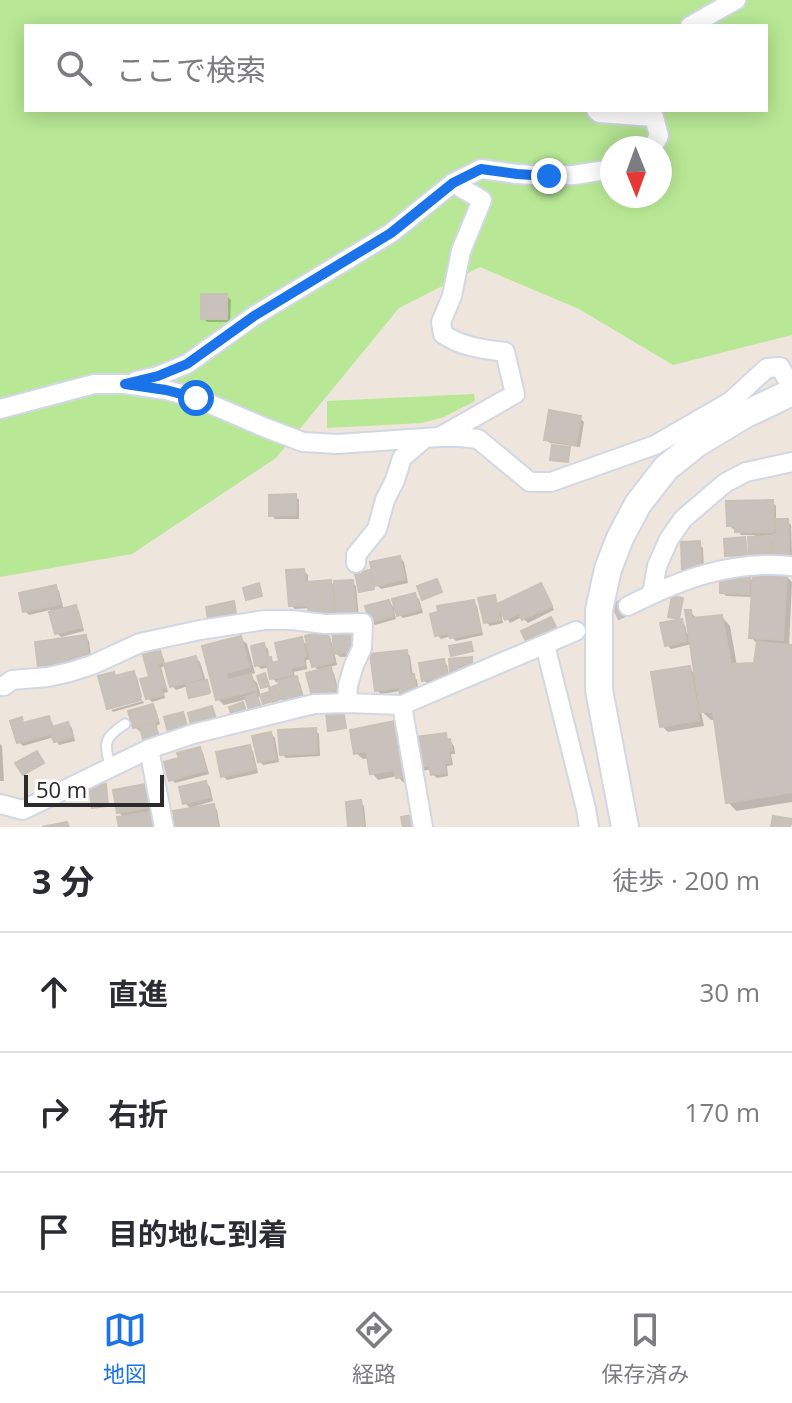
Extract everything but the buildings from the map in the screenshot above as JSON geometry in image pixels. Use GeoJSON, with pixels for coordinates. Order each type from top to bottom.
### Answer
{"type":"FeatureCollection","features":[{"type":"Feature","properties":{"kind":"street"},"geometry":{"type":"LineString","coordinates":[[694,24],[736,0]]}},
{"type":"Feature","properties":{"kind":"street"},"geometry":{"type":"LineString","coordinates":[[598,112],[654,117],[659,136]]}},
{"type":"Feature","properties":{"kind":"street"},"geometry":{"type":"LineString","coordinates":[[125,384],[158,376],[187,364],[254,316],[391,233],[453,183],[481,169],[549,176],[600,171]]}},
{"type":"Feature","properties":{"kind":"street"},"geometry":{"type":"LineString","coordinates":[[356,563],[356,555],[377,529],[402,458],[431,438],[515,394],[505,352],[452,341],[443,334],[441,322],[452,296],[461,251],[482,200],[453,183]]}},
{"type":"Feature","properties":{"kind":"street"},"geometry":{"type":"LineString","coordinates":[[0,409],[94,384],[125,384],[196,398],[303,442],[337,444],[431,438],[478,439],[530,482],[551,482],[655,445],[731,401],[767,368],[780,367],[792,390],[696,444],[666,468],[638,504],[608,569],[599,610],[599,690],[625,827]]}},
{"type":"Feature","properties":{"kind":"street"},"geometry":{"type":"LineString","coordinates":[[652,594],[657,566],[669,539],[683,519],[725,483],[746,472],[792,462]]}},
{"type":"Feature","properties":{"kind":"street"},"geometry":{"type":"LineString","coordinates":[[628,606],[698,577],[738,566],[792,566]]}},
{"type":"Feature","properties":{"kind":"street"},"geometry":{"type":"LineString","coordinates":[[0,686],[12,680],[70,672],[140,643],[224,626],[265,620],[363,623],[362,648],[351,675],[347,703]]}},
{"type":"Feature","properties":{"kind":"street"},"geometry":{"type":"LineString","coordinates":[[0,804],[25,818],[111,767],[149,749],[193,734],[288,710],[314,704],[402,705],[576,631]]}},
{"type":"Feature","properties":{"kind":"street"},"geometry":{"type":"LineString","coordinates":[[545,645],[589,827]]}},
{"type":"Feature","properties":{"kind":"street"},"geometry":{"type":"LineString","coordinates":[[402,705],[423,827]]}},
{"type":"Feature","properties":{"kind":"street"},"geometry":{"type":"LineString","coordinates":[[149,749],[164,827]]}},
{"type":"Feature","properties":{"kind":"lane"},"geometry":{"type":"LineString","coordinates":[[111,767],[106,750],[108,738],[125,724]]}},
{"type":"Feature","properties":{"kind":"green space"},"geometry":{"type":"Polygon","coordinates":[[[0,0],[792,0],[792,335],[673,365],[579,309],[480,267],[399,308],[276,458],[132,554],[0,577],[0,0]]]}},
{"type":"Feature","properties":{"kind":"green space"},"geometry":{"type":"Polygon","coordinates":[[[474,394],[475,401],[444,417],[422,423],[327,428],[327,401],[474,394]]]}},
{"type":"Feature","properties":{"kind":"tunnel"},"geometry":{"type":"LineString","coordinates":[[590,624],[628,606]]}},
{"type":"Feature","properties":{"kind":"route"},"geometry":{"type":"LineString","coordinates":[[196,398],[125,384],[158,376],[187,364],[254,316],[391,233],[453,183],[481,169],[549,176]]}}]}
